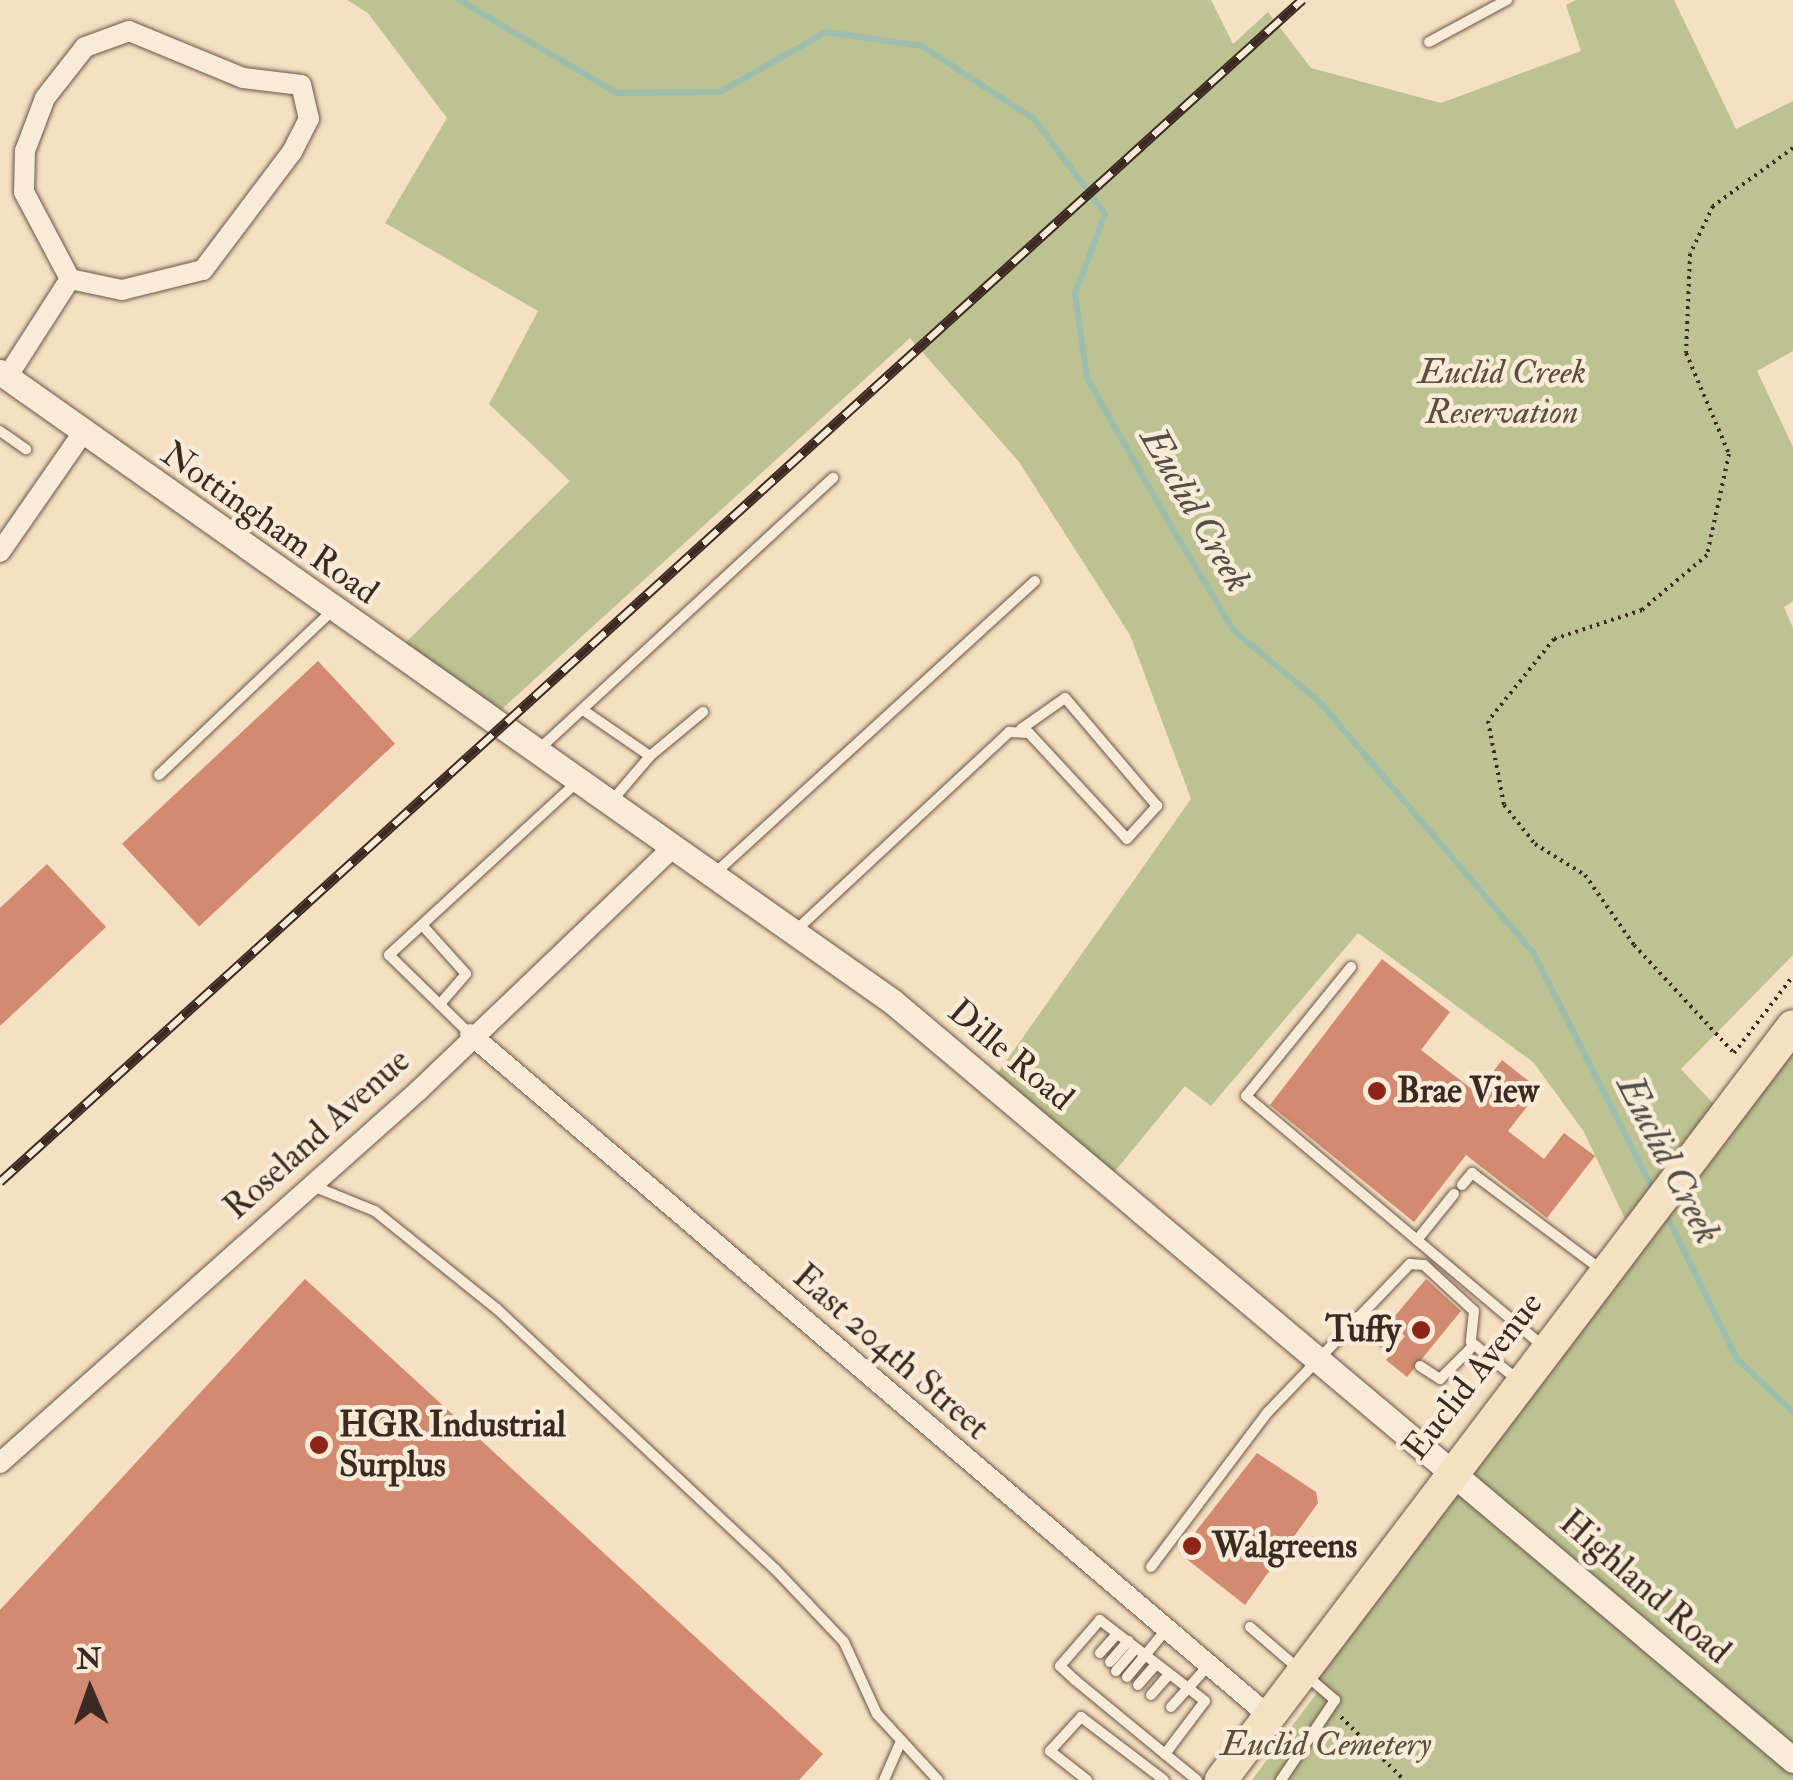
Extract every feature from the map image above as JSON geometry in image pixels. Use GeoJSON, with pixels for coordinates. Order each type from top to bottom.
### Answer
{"type":"FeatureCollection","features":[{"type":"Feature","properties":{"kind":"main road","name":"Euclid Avenue"},"geometry":{"type":"LineString","coordinates":[[1221,1780],[1450,1467],[1787,1041]]}},
{"type":"Feature","properties":{"kind":"street"},"geometry":{"type":"LineString","coordinates":[[130,31],[232,74],[301,85],[309,119],[292,152],[203,270],[122,290],[70,280],[24,192],[25,150],[46,98],[85,47],[130,31]]}},
{"type":"Feature","properties":{"kind":"street"},"geometry":{"type":"LineString","coordinates":[[2,378],[70,280]]}},
{"type":"Feature","properties":{"kind":"street","name":"Nottingham Road"},"geometry":{"type":"LineString","coordinates":[[2,378],[502,728]]}},
{"type":"Feature","properties":{"kind":"street"},"geometry":{"type":"LineString","coordinates":[[0,552],[82,434]]}},
{"type":"Feature","properties":{"kind":"street","name":"Dille Road"},"geometry":{"type":"LineString","coordinates":[[502,728],[893,1002],[1450,1467]]}},
{"type":"Feature","properties":{"kind":"street","name":"Roseland Avenue"},"geometry":{"type":"LineString","coordinates":[[0,1463],[672,848]]}},
{"type":"Feature","properties":{"kind":"street","name":"East 204th Street"},"geometry":{"type":"LineString","coordinates":[[470,1034],[1270,1717]]}},
{"type":"Feature","properties":{"kind":"street","name":"Highland Road"},"geometry":{"type":"LineString","coordinates":[[1450,1467],[1793,1760]]}},
{"type":"Feature","properties":{"kind":"lane"},"geometry":{"type":"LineString","coordinates":[[1430,42],[1507,0]]}},
{"type":"Feature","properties":{"kind":"lane"},"geometry":{"type":"LineString","coordinates":[[0,431],[26,449]]}},
{"type":"Feature","properties":{"kind":"lane"},"geometry":{"type":"LineString","coordinates":[[537,751],[834,478]]}},
{"type":"Feature","properties":{"kind":"lane"},"geometry":{"type":"LineString","coordinates":[[712,876],[1036,581]]}},
{"type":"Feature","properties":{"kind":"lane"},"geometry":{"type":"LineString","coordinates":[[158,775],[333,610]]}},
{"type":"Feature","properties":{"kind":"lane"},"geometry":{"type":"LineString","coordinates":[[793,932],[1021,729],[1065,698],[1156,806],[1127,839],[1021,729]]}},
{"type":"Feature","properties":{"kind":"lane"},"geometry":{"type":"LineString","coordinates":[[583,710],[650,756]]}},
{"type":"Feature","properties":{"kind":"lane"},"geometry":{"type":"LineString","coordinates":[[610,804],[650,756],[703,712]]}},
{"type":"Feature","properties":{"kind":"lane"},"geometry":{"type":"LineString","coordinates":[[470,1034],[390,955],[578,781]]}},
{"type":"Feature","properties":{"kind":"lane"},"geometry":{"type":"LineString","coordinates":[[422,926],[466,974],[440,1004]]}},
{"type":"Feature","properties":{"kind":"lane"},"geometry":{"type":"LineString","coordinates":[[1350,967],[1246,1096],[1546,1348]]}},
{"type":"Feature","properties":{"kind":"lane"},"geometry":{"type":"LineString","coordinates":[[1417,1240],[1472,1173],[1606,1273]]}},
{"type":"Feature","properties":{"kind":"lane"},"geometry":{"type":"LineString","coordinates":[[309,1184],[375,1210],[636,1438],[844,1642],[877,1714],[938,1780]]}},
{"type":"Feature","properties":{"kind":"lane"},"geometry":{"type":"LineString","coordinates":[[1151,1567],[1268,1412],[1318,1357],[1417,1262],[1474,1311],[1474,1345],[1445,1375],[1420,1366]]}},
{"type":"Feature","properties":{"kind":"lane"},"geometry":{"type":"LineString","coordinates":[[1358,1317],[1389,1344]]}},
{"type":"Feature","properties":{"kind":"lane"},"geometry":{"type":"LineString","coordinates":[[1474,1345],[1520,1381]]}},
{"type":"Feature","properties":{"kind":"lane"},"geometry":{"type":"LineString","coordinates":[[1165,1754],[1205,1701],[1100,1620],[1060,1666],[1079,1676],[1148,1734],[1165,1754],[1197,1780]]}},
{"type":"Feature","properties":{"kind":"lane"},"geometry":{"type":"LineString","coordinates":[[1250,1628],[1331,1693],[1334,1710],[1281,1780]]}},
{"type":"Feature","properties":{"kind":"lane"},"geometry":{"type":"LineString","coordinates":[[1136,1648],[1118,1670],[1136,1648],[1166,1630]]}},
{"type":"Feature","properties":{"kind":"lane"},"geometry":{"type":"LineString","coordinates":[[1100,1653],[1117,1634]]}},
{"type":"Feature","properties":{"kind":"lane"},"geometry":{"type":"LineString","coordinates":[[1138,1685],[1156,1664]]}},
{"type":"Feature","properties":{"kind":"lane"},"geometry":{"type":"LineString","coordinates":[[1171,1708],[1209,1665]]}},
{"type":"Feature","properties":{"kind":"lane"},"geometry":{"type":"LineString","coordinates":[[1151,1695],[1170,1674]]}},
{"type":"Feature","properties":{"kind":"lane"},"geometry":{"type":"LineString","coordinates":[[1087,1780],[1050,1751],[1080,1717],[1159,1778]]}},
{"type":"Feature","properties":{"kind":"lane"},"geometry":{"type":"LineString","coordinates":[[884,1780],[901,1741]]}},
{"type":"Feature","properties":{"kind":"path"},"geometry":{"type":"LineString","coordinates":[[1793,148],[1713,206],[1690,254],[1686,353],[1729,454],[1707,555],[1642,610],[1554,639],[1488,721],[1504,804],[1535,844],[1586,875],[1634,945],[1734,1052],[1793,976]]}},
{"type":"Feature","properties":{"kind":"path"},"geometry":{"type":"LineString","coordinates":[[1334,1710],[1404,1780]]}},
{"type":"Feature","properties":{"kind":"green space"},"geometry":{"type":"Polygon","coordinates":[[[347,0],[1211,0],[1233,44],[1268,12],[1311,68],[1441,103],[1581,51],[1566,5],[1576,0],[1674,0],[1736,129],[1793,101],[1793,351],[1757,371],[1793,447],[1793,601],[1784,607],[1793,628],[1793,955],[1681,1069],[1725,1116],[1793,1047],[1793,1780],[1252,1780],[1319,1690],[1303,1672],[1634,1238],[1584,1132],[1534,1063],[1358,933],[1211,1106],[1185,1086],[1107,1181],[990,1084],[1191,799],[1130,635],[1019,462],[910,338],[491,719],[395,653],[570,481],[489,404],[538,311],[385,223],[447,118],[368,13],[347,0]]]}},
{"type":"Feature","properties":{"kind":"building"},"geometry":{"type":"Polygon","coordinates":[[[318,661],[395,744],[199,926],[122,844],[318,661]]]}},
{"type":"Feature","properties":{"kind":"building"},"geometry":{"type":"Polygon","coordinates":[[[47,864],[106,927],[0,1026],[0,908],[47,864]]]}},
{"type":"Feature","properties":{"kind":"building","name":"Brae View"},"geometry":{"type":"Polygon","coordinates":[[[1382,959],[1450,1012],[1421,1050],[1477,1093],[1502,1060],[1540,1090],[1508,1131],[1544,1159],[1564,1133],[1595,1156],[1547,1218],[1466,1155],[1414,1222],[1270,1105],[1382,959]]]}},
{"type":"Feature","properties":{"kind":"building","name":"HGR Industrial Surplus"},"geometry":{"type":"Polygon","coordinates":[[[305,1279],[823,1754],[799,1780],[0,1780],[0,1610],[305,1279]]]}},
{"type":"Feature","properties":{"kind":"building","name":"Tuffy"},"geometry":{"type":"Polygon","coordinates":[[[1426,1279],[1461,1311],[1407,1377],[1386,1360],[1405,1336],[1389,1323],[1426,1279]]]}},
{"type":"Feature","properties":{"kind":"building","name":"Walgreens"},"geometry":{"type":"Polygon","coordinates":[[[1257,1453],[1316,1492],[1318,1503],[1245,1605],[1179,1553],[1257,1453]]]}},
{"type":"Feature","properties":{"kind":"waterway","name":"Euclid Creek"},"geometry":{"type":"LineString","coordinates":[[459,0],[617,93],[720,92],[826,32],[922,46],[1034,119],[1105,214],[1075,294],[1087,378],[1171,526],[1234,631],[1319,701],[1534,954],[1653,1190]]}},
{"type":"Feature","properties":{"kind":"waterway","name":"Euclid Creek"},"geometry":{"type":"LineString","coordinates":[[1666,1214],[1737,1359],[1793,1412]]}},
{"type":"Feature","properties":{"kind":"railway"},"geometry":{"type":"LineString","coordinates":[[0,1182],[1302,0]]}},
{"type":"Feature","properties":{"kind":"place","name":"Brae View"},"geometry":{"type":"Point","coordinates":[1377,1091]}},
{"type":"Feature","properties":{"kind":"place","name":"Tuffy"},"geometry":{"type":"Point","coordinates":[1421,1330]}},
{"type":"Feature","properties":{"kind":"place","name":"HGR Industrial Surplus"},"geometry":{"type":"Point","coordinates":[319,1445]}},
{"type":"Feature","properties":{"kind":"place","name":"Walgreens"},"geometry":{"type":"Point","coordinates":[1192,1546]}},
{"type":"Feature","properties":{"kind":"park label","name":"Euclid Creek Reservation"},"geometry":{"type":"Point","coordinates":[1502,392]}},
{"type":"Feature","properties":{"kind":"park label","name":"Euclid Cemetery"},"geometry":{"type":"Point","coordinates":[1326,1744]}}]}
